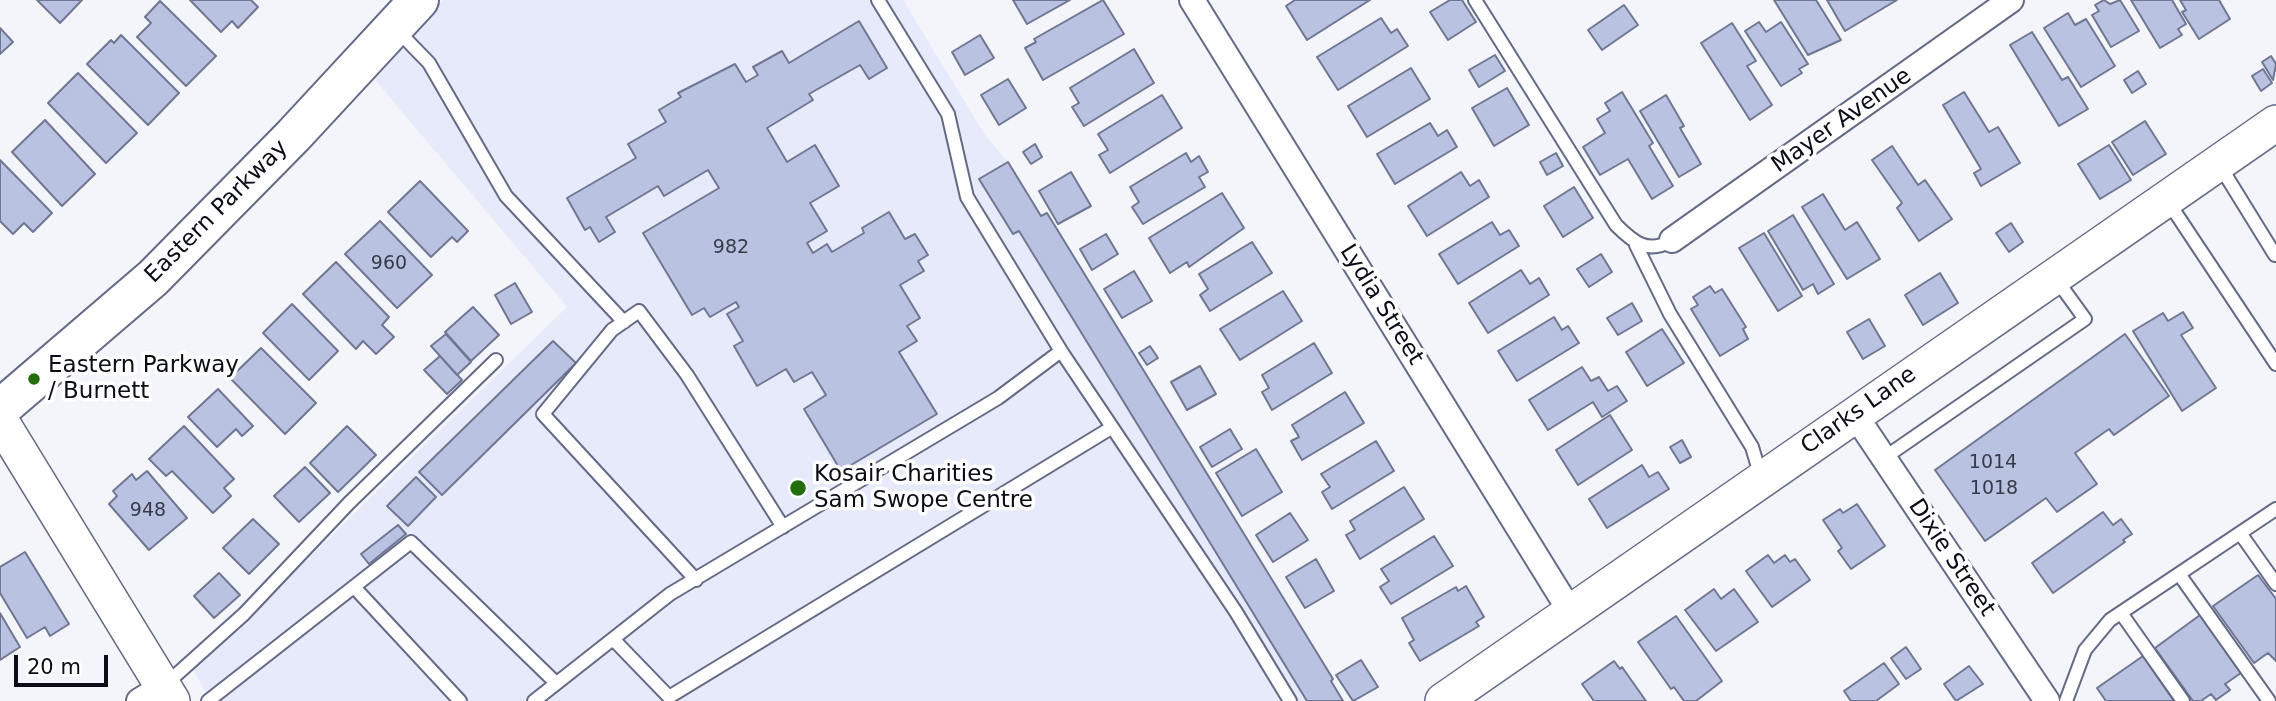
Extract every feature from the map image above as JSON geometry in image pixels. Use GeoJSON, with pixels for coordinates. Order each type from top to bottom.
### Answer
{"type":"FeatureCollection","features":[{"type":"Feature","properties":{"kind":"main road","name":"Eastern Parkway"},"geometry":{"type":"LineString","coordinates":[[0,409],[153,278],[293,136],[406,14]]}},
{"type":"Feature","properties":{"kind":"street","name":"Lydia Street"},"geometry":{"type":"LineString","coordinates":[[1192,0],[1570,611]]}},
{"type":"Feature","properties":{"kind":"street","name":"Mayer Avenue"},"geometry":{"type":"LineString","coordinates":[[1672,240],[2011,0]]}},
{"type":"Feature","properties":{"kind":"street","name":"Clarks Lane"},"geometry":{"type":"LineString","coordinates":[[1443,701],[1761,477],[1855,415],[2053,275],[2276,123]]}},
{"type":"Feature","properties":{"kind":"street","name":"Dixie Street"},"geometry":{"type":"LineString","coordinates":[[1855,415],[2047,701]]}},
{"type":"Feature","properties":{"kind":"street"},"geometry":{"type":"LineString","coordinates":[[0,420],[158,696]]}},
{"type":"Feature","properties":{"kind":"lane"},"geometry":{"type":"LineString","coordinates":[[878,0],[948,114],[967,197],[1061,351],[1236,612],[1290,701]]}},
{"type":"Feature","properties":{"kind":"lane"},"geometry":{"type":"LineString","coordinates":[[1475,0],[1616,225],[1636,245],[1670,314],[1752,447],[1761,477]]}},
{"type":"Feature","properties":{"kind":"lane"},"geometry":{"type":"LineString","coordinates":[[406,14],[429,62],[506,196],[629,318]]}},
{"type":"Feature","properties":{"kind":"lane"},"geometry":{"type":"LineString","coordinates":[[2218,164],[2275,255]]}},
{"type":"Feature","properties":{"kind":"lane"},"geometry":{"type":"LineString","coordinates":[[2167,199],[2276,364]]}},
{"type":"Feature","properties":{"kind":"lane"},"geometry":{"type":"LineString","coordinates":[[1636,245],[1660,247],[1672,240]]}},
{"type":"Feature","properties":{"kind":"lane"},"geometry":{"type":"LineString","coordinates":[[1884,458],[2085,319],[2053,275]]}},
{"type":"Feature","properties":{"kind":"lane"},"geometry":{"type":"LineString","coordinates":[[696,580],[543,414],[612,330],[639,311],[687,375],[783,527]]}},
{"type":"Feature","properties":{"kind":"lane"},"geometry":{"type":"LineString","coordinates":[[534,701],[670,594],[998,398],[1061,351]]}},
{"type":"Feature","properties":{"kind":"lane"},"geometry":{"type":"LineString","coordinates":[[158,696],[244,614],[349,503],[496,360]]}},
{"type":"Feature","properties":{"kind":"lane"},"geometry":{"type":"LineString","coordinates":[[612,639],[668,697],[1111,428]]}},
{"type":"Feature","properties":{"kind":"lane"},"geometry":{"type":"LineString","coordinates":[[2066,701],[2085,650],[2110,620],[2276,509]]}},
{"type":"Feature","properties":{"kind":"lane"},"geometry":{"type":"LineString","coordinates":[[2239,533],[2276,584]]}},
{"type":"Feature","properties":{"kind":"lane"},"geometry":{"type":"LineString","coordinates":[[208,701],[411,542],[556,683]]}},
{"type":"Feature","properties":{"kind":"lane"},"geometry":{"type":"LineString","coordinates":[[2179,573],[2269,701]]}},
{"type":"Feature","properties":{"kind":"lane"},"geometry":{"type":"LineString","coordinates":[[354,587],[460,701]]}},
{"type":"Feature","properties":{"kind":"lane"},"geometry":{"type":"LineString","coordinates":[[2121,613],[2182,701]]}},
{"type":"Feature","properties":{"kind":"shaded area","name":"Kosair Charities Sam Swope Centre"},"geometry":{"type":"Polygon","coordinates":[[[443,0],[903,0],[985,135],[1008,162],[1041,216],[1047,213],[1333,679],[1331,681],[1343,701],[211,701],[193,670],[567,307],[375,80],[443,0]]]}},
{"type":"Feature","properties":{"kind":"building"},"geometry":{"type":"Polygon","coordinates":[[[37,0],[82,0],[60,23],[37,0]]]}},
{"type":"Feature","properties":{"kind":"building"},"geometry":{"type":"Polygon","coordinates":[[[190,0],[251,0],[258,7],[238,28],[232,21],[221,32],[190,0]]]}},
{"type":"Feature","properties":{"kind":"building"},"geometry":{"type":"Polygon","coordinates":[[[1013,0],[1070,0],[1027,24],[1013,0]]]}},
{"type":"Feature","properties":{"kind":"building"},"geometry":{"type":"Polygon","coordinates":[[[1103,0],[1124,34],[1043,80],[1025,48],[1036,42],[1034,39],[1103,0]]]}},
{"type":"Feature","properties":{"kind":"building"},"geometry":{"type":"Polygon","coordinates":[[[1295,0],[1370,0],[1307,40],[1286,6],[1295,0]]]}},
{"type":"Feature","properties":{"kind":"building"},"geometry":{"type":"Polygon","coordinates":[[[1450,0],[1462,0],[1476,22],[1448,40],[1430,12],[1450,0]]]}},
{"type":"Feature","properties":{"kind":"building"},"geometry":{"type":"Polygon","coordinates":[[[1774,0],[1816,0],[1841,40],[1808,55],[1774,0]]]}},
{"type":"Feature","properties":{"kind":"building"},"geometry":{"type":"Polygon","coordinates":[[[1827,0],[1897,0],[1845,31],[1827,0]]]}},
{"type":"Feature","properties":{"kind":"building"},"geometry":{"type":"Polygon","coordinates":[[[2104,0],[2110,4],[2120,0],[2139,31],[2111,47],[2092,15],[2099,11],[2095,5],[2104,0]]]}},
{"type":"Feature","properties":{"kind":"building"},"geometry":{"type":"Polygon","coordinates":[[[2131,0],[2172,0],[2186,24],[2178,29],[2182,35],[2160,48],[2131,0]]]}},
{"type":"Feature","properties":{"kind":"building"},"geometry":{"type":"Polygon","coordinates":[[[2180,0],[2219,0],[2230,19],[2199,39],[2182,12],[2186,10],[2180,0]]]}},
{"type":"Feature","properties":{"kind":"building"},"geometry":{"type":"Polygon","coordinates":[[[160,1],[216,56],[186,86],[137,37],[151,23],[145,17],[160,1]]]}},
{"type":"Feature","properties":{"kind":"building"},"geometry":{"type":"Polygon","coordinates":[[[1624,5],[1638,25],[1602,50],[1588,30],[1624,5]]]}},
{"type":"Feature","properties":{"kind":"building"},"geometry":{"type":"Polygon","coordinates":[[[2068,13],[2075,25],[2086,19],[2115,66],[2081,87],[2044,28],[2068,13]]]}},
{"type":"Feature","properties":{"kind":"building"},"geometry":{"type":"Polygon","coordinates":[[[1381,18],[1391,33],[1397,29],[1408,46],[1338,90],[1317,57],[1381,18]]]}},
{"type":"Feature","properties":{"kind":"building"},"geometry":{"type":"Polygon","coordinates":[[[859,21],[887,68],[869,79],[860,65],[809,94],[813,100],[767,128],[787,162],[815,145],[839,186],[810,203],[827,231],[807,243],[813,253],[827,244],[832,252],[864,233],[862,228],[889,212],[905,239],[915,234],[928,255],[918,261],[924,271],[900,285],[920,318],[907,326],[917,341],[899,352],[937,414],[841,471],[804,409],[826,395],[812,372],[794,382],[786,369],[757,386],[734,346],[743,341],[727,314],[739,307],[736,302],[710,317],[704,308],[692,315],[643,233],[719,188],[708,170],[664,196],[658,186],[606,217],[615,232],[599,242],[590,227],[585,230],[567,198],[636,158],[628,144],[666,122],[659,110],[681,97],[678,93],[735,64],[746,82],[758,75],[753,67],[782,51],[789,63],[859,21]]]}},
{"type":"Feature","properties":{"kind":"building"},"geometry":{"type":"Polygon","coordinates":[[[1759,22],[1766,32],[1781,22],[1808,64],[1799,69],[1802,73],[1781,86],[1745,31],[1759,22]]]}},
{"type":"Feature","properties":{"kind":"building"},"geometry":{"type":"Polygon","coordinates":[[[1732,23],[1756,61],[1747,66],[1772,105],[1750,120],[1701,43],[1732,23]]]}},
{"type":"Feature","properties":{"kind":"building"},"geometry":{"type":"Polygon","coordinates":[[[0,28],[13,42],[0,54],[0,28]]]}},
{"type":"Feature","properties":{"kind":"building"},"geometry":{"type":"Polygon","coordinates":[[[2032,32],[2062,80],[2068,77],[2088,109],[2059,126],[2010,45],[2032,32]]]}},
{"type":"Feature","properties":{"kind":"building"},"geometry":{"type":"Polygon","coordinates":[[[121,35],[179,93],[148,125],[87,64],[111,40],[114,43],[121,35]]]}},
{"type":"Feature","properties":{"kind":"building"},"geometry":{"type":"Polygon","coordinates":[[[980,35],[994,58],[965,75],[952,52],[980,35]]]}},
{"type":"Feature","properties":{"kind":"building"},"geometry":{"type":"Polygon","coordinates":[[[1134,49],[1154,83],[1084,126],[1072,107],[1079,103],[1070,88],[1134,49]]]}},
{"type":"Feature","properties":{"kind":"building"},"geometry":{"type":"Polygon","coordinates":[[[1495,55],[1505,71],[1479,87],[1469,70],[1495,55]]]}},
{"type":"Feature","properties":{"kind":"building"},"geometry":{"type":"Polygon","coordinates":[[[2271,56],[2276,64],[2273,80],[2262,62],[2271,56]]]}},
{"type":"Feature","properties":{"kind":"building"},"geometry":{"type":"Polygon","coordinates":[[[1411,68],[1430,99],[1367,137],[1348,106],[1411,68]]]}},
{"type":"Feature","properties":{"kind":"building"},"geometry":{"type":"Polygon","coordinates":[[[2263,69],[2272,83],[2261,91],[2252,76],[2263,69]]]}},
{"type":"Feature","properties":{"kind":"building"},"geometry":{"type":"Polygon","coordinates":[[[2138,71],[2146,84],[2132,93],[2124,80],[2138,71]]]}},
{"type":"Feature","properties":{"kind":"building"},"geometry":{"type":"Polygon","coordinates":[[[78,73],[137,133],[106,163],[48,103],[78,73]]]}},
{"type":"Feature","properties":{"kind":"building"},"geometry":{"type":"Polygon","coordinates":[[[1008,79],[1026,108],[999,125],[981,95],[1008,79]]]}},
{"type":"Feature","properties":{"kind":"building"},"geometry":{"type":"Polygon","coordinates":[[[1507,88],[1529,125],[1494,146],[1472,108],[1507,88]]]}},
{"type":"Feature","properties":{"kind":"building"},"geometry":{"type":"Polygon","coordinates":[[[1622,92],[1653,143],[1649,146],[1673,186],[1652,199],[1628,159],[1600,175],[1583,147],[1605,133],[1597,119],[1610,111],[1605,103],[1622,92]]]}},
{"type":"Feature","properties":{"kind":"building"},"geometry":{"type":"Polygon","coordinates":[[[1964,92],[1989,132],[1998,127],[2020,163],[1981,186],[1974,173],[1981,169],[1943,105],[1964,92]]]}},
{"type":"Feature","properties":{"kind":"building"},"geometry":{"type":"Polygon","coordinates":[[[1162,95],[1182,128],[1110,173],[1099,155],[1108,150],[1098,134],[1162,95]]]}},
{"type":"Feature","properties":{"kind":"building"},"geometry":{"type":"Polygon","coordinates":[[[1666,95],[1684,126],[1680,128],[1701,164],[1679,177],[1640,111],[1666,95]]]}},
{"type":"Feature","properties":{"kind":"building"},"geometry":{"type":"Polygon","coordinates":[[[45,120],[95,174],[62,206],[12,152],[45,120]]]}},
{"type":"Feature","properties":{"kind":"building"},"geometry":{"type":"Polygon","coordinates":[[[2145,121],[2166,154],[2133,175],[2112,142],[2145,121]]]}},
{"type":"Feature","properties":{"kind":"building"},"geometry":{"type":"Polygon","coordinates":[[[1430,123],[1438,136],[1447,130],[1457,147],[1395,184],[1377,154],[1430,123]]]}},
{"type":"Feature","properties":{"kind":"building"},"geometry":{"type":"Polygon","coordinates":[[[1035,144],[1042,157],[1031,164],[1023,152],[1035,144]]]}},
{"type":"Feature","properties":{"kind":"building"},"geometry":{"type":"Polygon","coordinates":[[[2109,145],[2131,180],[2100,199],[2078,164],[2109,145]]]}},
{"type":"Feature","properties":{"kind":"building"},"geometry":{"type":"Polygon","coordinates":[[[1892,146],[1918,185],[1925,180],[1952,219],[1919,241],[1897,208],[1902,203],[1872,160],[1892,146]]]}},
{"type":"Feature","properties":{"kind":"building"},"geometry":{"type":"Polygon","coordinates":[[[1186,153],[1191,162],[1199,156],[1208,172],[1199,177],[1205,187],[1143,224],[1132,207],[1139,202],[1130,187],[1186,153]]]}},
{"type":"Feature","properties":{"kind":"building"},"geometry":{"type":"Polygon","coordinates":[[[1556,153],[1563,166],[1547,175],[1540,162],[1556,153]]]}},
{"type":"Feature","properties":{"kind":"building"},"geometry":{"type":"Polygon","coordinates":[[[0,160],[52,213],[33,232],[24,223],[13,234],[0,221],[0,160]]]}},
{"type":"Feature","properties":{"kind":"building"},"geometry":{"type":"Polygon","coordinates":[[[1008,162],[1041,216],[1047,213],[1333,679],[1331,681],[1343,701],[1307,701],[1019,231],[1013,234],[979,179],[1008,162]]]}},
{"type":"Feature","properties":{"kind":"building"},"geometry":{"type":"Polygon","coordinates":[[[1071,172],[1091,206],[1058,224],[1039,191],[1071,172]]]}},
{"type":"Feature","properties":{"kind":"building"},"geometry":{"type":"Polygon","coordinates":[[[1461,172],[1470,186],[1479,180],[1489,197],[1427,236],[1408,206],[1461,172]]]}},
{"type":"Feature","properties":{"kind":"building"},"geometry":{"type":"Polygon","coordinates":[[[420,181],[468,231],[457,242],[452,237],[431,257],[388,212],[420,181]]]}},
{"type":"Feature","properties":{"kind":"building"},"geometry":{"type":"Polygon","coordinates":[[[1574,187],[1593,218],[1563,237],[1544,206],[1574,187]]]}},
{"type":"Feature","properties":{"kind":"building"},"geometry":{"type":"Polygon","coordinates":[[[1222,193],[1244,228],[1189,267],[1187,262],[1170,273],[1149,238],[1222,193]]]}},
{"type":"Feature","properties":{"kind":"building"},"geometry":{"type":"Polygon","coordinates":[[[1823,194],[1845,230],[1857,222],[1880,259],[1847,279],[1802,207],[1823,194]]]}},
{"type":"Feature","properties":{"kind":"building"},"geometry":{"type":"Polygon","coordinates":[[[1793,215],[1834,284],[1818,294],[1813,284],[1803,290],[1768,231],[1793,215]]]}},
{"type":"Feature","properties":{"kind":"building"},"geometry":{"type":"Polygon","coordinates":[[[380,221],[432,275],[397,308],[345,254],[380,221]]]}},
{"type":"Feature","properties":{"kind":"building"},"geometry":{"type":"Polygon","coordinates":[[[1492,222],[1500,235],[1509,230],[1519,246],[1458,284],[1439,254],[1492,222]]]}},
{"type":"Feature","properties":{"kind":"building"},"geometry":{"type":"Polygon","coordinates":[[[2011,223],[2023,242],[2009,252],[1996,233],[2011,223]]]}},
{"type":"Feature","properties":{"kind":"building"},"geometry":{"type":"Polygon","coordinates":[[[1764,233],[1802,296],[1778,311],[1739,248],[1764,233]]]}},
{"type":"Feature","properties":{"kind":"building"},"geometry":{"type":"Polygon","coordinates":[[[1106,234],[1118,254],[1092,270],[1080,249],[1106,234]]]}},
{"type":"Feature","properties":{"kind":"building"},"geometry":{"type":"Polygon","coordinates":[[[1252,242],[1272,273],[1210,311],[1200,295],[1208,289],[1199,274],[1252,242]]]}},
{"type":"Feature","properties":{"kind":"building"},"geometry":{"type":"Polygon","coordinates":[[[1601,254],[1612,272],[1589,287],[1577,269],[1601,254]]]}},
{"type":"Feature","properties":{"kind":"building"},"geometry":{"type":"Polygon","coordinates":[[[336,262],[389,317],[382,325],[394,337],[376,354],[363,341],[356,349],[303,294],[336,262]]]}},
{"type":"Feature","properties":{"kind":"building"},"geometry":{"type":"Polygon","coordinates":[[[1521,270],[1530,284],[1539,278],[1549,295],[1488,333],[1469,303],[1521,270]]]}},
{"type":"Feature","properties":{"kind":"building"},"geometry":{"type":"Polygon","coordinates":[[[1134,271],[1152,301],[1122,318],[1104,289],[1134,271]]]}},
{"type":"Feature","properties":{"kind":"building"},"geometry":{"type":"Polygon","coordinates":[[[1940,273],[1958,303],[1923,325],[1905,295],[1940,273]]]}},
{"type":"Feature","properties":{"kind":"building"},"geometry":{"type":"Polygon","coordinates":[[[515,283],[532,312],[511,324],[495,295],[515,283]]]}},
{"type":"Feature","properties":{"kind":"building"},"geometry":{"type":"Polygon","coordinates":[[[1710,286],[1715,293],[1722,289],[1746,327],[1743,329],[1748,339],[1720,356],[1691,309],[1698,305],[1693,297],[1710,286]]]}},
{"type":"Feature","properties":{"kind":"building"},"geometry":{"type":"Polygon","coordinates":[[[1283,291],[1302,321],[1240,360],[1220,329],[1283,291]]]}},
{"type":"Feature","properties":{"kind":"building"},"geometry":{"type":"Polygon","coordinates":[[[1632,303],[1642,321],[1618,335],[1607,318],[1632,303]]]}},
{"type":"Feature","properties":{"kind":"building"},"geometry":{"type":"Polygon","coordinates":[[[292,304],[338,351],[309,380],[263,333],[292,304]]]}},
{"type":"Feature","properties":{"kind":"building"},"geometry":{"type":"Polygon","coordinates":[[[473,307],[499,335],[471,361],[445,332],[473,307]]]}},
{"type":"Feature","properties":{"kind":"building"},"geometry":{"type":"Polygon","coordinates":[[[2183,312],[2193,328],[2181,335],[2216,388],[2182,411],[2133,331],[2163,313],[2168,321],[2183,312]]]}},
{"type":"Feature","properties":{"kind":"building"},"geometry":{"type":"Polygon","coordinates":[[[1554,317],[1562,330],[1568,326],[1579,343],[1517,381],[1498,351],[1554,317]]]}},
{"type":"Feature","properties":{"kind":"building"},"geometry":{"type":"Polygon","coordinates":[[[1869,319],[1885,346],[1863,359],[1847,332],[1869,319]]]}},
{"type":"Feature","properties":{"kind":"building"},"geometry":{"type":"Polygon","coordinates":[[[1662,329],[1684,363],[1647,386],[1626,352],[1662,329]]]}},
{"type":"Feature","properties":{"kind":"building"},"geometry":{"type":"Polygon","coordinates":[[[446,334],[471,362],[457,375],[431,346],[446,334]]]}},
{"type":"Feature","properties":{"kind":"building"},"geometry":{"type":"Polygon","coordinates":[[[2125,334],[2169,396],[2114,435],[2109,429],[2075,453],[2097,484],[2057,512],[2046,498],[1985,541],[1935,470],[2125,334]]]}},
{"type":"Feature","properties":{"kind":"building"},"geometry":{"type":"Polygon","coordinates":[[[553,341],[576,363],[442,495],[419,472],[553,341]]]}},
{"type":"Feature","properties":{"kind":"building"},"geometry":{"type":"Polygon","coordinates":[[[1314,343],[1332,373],[1272,410],[1262,392],[1269,388],[1262,375],[1314,343]]]}},
{"type":"Feature","properties":{"kind":"building"},"geometry":{"type":"Polygon","coordinates":[[[1150,346],[1158,358],[1147,365],[1139,353],[1150,346]]]}},
{"type":"Feature","properties":{"kind":"building"},"geometry":{"type":"Polygon","coordinates":[[[261,348],[316,403],[285,434],[230,378],[261,348]]]}},
{"type":"Feature","properties":{"kind":"building"},"geometry":{"type":"Polygon","coordinates":[[[440,356],[462,380],[447,394],[424,370],[440,356]]]}},
{"type":"Feature","properties":{"kind":"building"},"geometry":{"type":"Polygon","coordinates":[[[1200,366],[1216,394],[1187,410],[1171,382],[1200,366]]]}},
{"type":"Feature","properties":{"kind":"building"},"geometry":{"type":"Polygon","coordinates":[[[1582,367],[1591,381],[1599,377],[1608,391],[1617,386],[1627,401],[1602,417],[1593,402],[1548,430],[1529,400],[1582,367]]]}},
{"type":"Feature","properties":{"kind":"building"},"geometry":{"type":"Polygon","coordinates":[[[218,389],[253,426],[242,436],[236,429],[217,447],[188,417],[218,389]]]}},
{"type":"Feature","properties":{"kind":"building"},"geometry":{"type":"Polygon","coordinates":[[[1345,392],[1364,423],[1302,460],[1291,441],[1299,437],[1292,425],[1345,392]]]}},
{"type":"Feature","properties":{"kind":"building"},"geometry":{"type":"Polygon","coordinates":[[[1610,415],[1632,450],[1578,485],[1556,450],[1610,415]]]}},
{"type":"Feature","properties":{"kind":"building"},"geometry":{"type":"Polygon","coordinates":[[[184,426],[234,479],[224,488],[231,496],[213,513],[172,471],[166,476],[149,459],[184,426]]]}},
{"type":"Feature","properties":{"kind":"building"},"geometry":{"type":"Polygon","coordinates":[[[347,426],[376,455],[338,492],[310,463],[347,426]]]}},
{"type":"Feature","properties":{"kind":"building"},"geometry":{"type":"Polygon","coordinates":[[[1230,429],[1242,449],[1212,467],[1200,447],[1230,429]]]}},
{"type":"Feature","properties":{"kind":"building"},"geometry":{"type":"Polygon","coordinates":[[[1682,440],[1691,457],[1680,463],[1670,447],[1682,440]]]}},
{"type":"Feature","properties":{"kind":"building"},"geometry":{"type":"Polygon","coordinates":[[[1376,441],[1394,471],[1332,509],[1322,492],[1330,487],[1321,474],[1376,441]]]}},
{"type":"Feature","properties":{"kind":"building"},"geometry":{"type":"Polygon","coordinates":[[[1256,449],[1282,492],[1242,516],[1216,473],[1256,449]]]}},
{"type":"Feature","properties":{"kind":"building"},"geometry":{"type":"Polygon","coordinates":[[[1642,465],[1649,477],[1658,472],[1669,489],[1607,528],[1589,499],[1642,465]]]}},
{"type":"Feature","properties":{"kind":"building"},"geometry":{"type":"Polygon","coordinates":[[[305,467],[330,493],[299,522],[274,496],[305,467]]]}},
{"type":"Feature","properties":{"kind":"building"},"geometry":{"type":"Polygon","coordinates":[[[147,471],[187,518],[149,550],[109,504],[117,496],[113,491],[132,474],[136,480],[147,471]]]}},
{"type":"Feature","properties":{"kind":"building"},"geometry":{"type":"Polygon","coordinates":[[[416,477],[436,497],[408,526],[387,506],[416,477]]]}},
{"type":"Feature","properties":{"kind":"building"},"geometry":{"type":"Polygon","coordinates":[[[1404,487],[1424,519],[1360,559],[1346,535],[1355,530],[1350,521],[1404,487]]]}},
{"type":"Feature","properties":{"kind":"building"},"geometry":{"type":"Polygon","coordinates":[[[1857,504],[1885,546],[1851,569],[1838,551],[1842,548],[1823,520],[1840,509],[1843,513],[1857,504]]]}},
{"type":"Feature","properties":{"kind":"building"},"geometry":{"type":"Polygon","coordinates":[[[2103,512],[2113,525],[2121,519],[2132,534],[2123,540],[2125,542],[2053,593],[2032,563],[2103,512]]]}},
{"type":"Feature","properties":{"kind":"building"},"geometry":{"type":"Polygon","coordinates":[[[1290,513],[1308,540],[1273,562],[1256,535],[1290,513]]]}},
{"type":"Feature","properties":{"kind":"building"},"geometry":{"type":"Polygon","coordinates":[[[253,519],[279,544],[249,574],[223,548],[253,519]]]}},
{"type":"Feature","properties":{"kind":"building"},"geometry":{"type":"Polygon","coordinates":[[[398,525],[406,534],[369,564],[361,554],[398,525]]]}},
{"type":"Feature","properties":{"kind":"building"},"geometry":{"type":"Polygon","coordinates":[[[1434,536],[1453,566],[1391,604],[1380,587],[1389,581],[1381,569],[1434,536]]]}},
{"type":"Feature","properties":{"kind":"building"},"geometry":{"type":"Polygon","coordinates":[[[25,552],[69,624],[50,636],[45,627],[27,638],[0,593],[0,567],[25,552]]]}},
{"type":"Feature","properties":{"kind":"building"},"geometry":{"type":"Polygon","coordinates":[[[1768,555],[1774,563],[1785,555],[1790,562],[1795,559],[1810,580],[1772,607],[1746,571],[1768,555]]]}},
{"type":"Feature","properties":{"kind":"building"},"geometry":{"type":"Polygon","coordinates":[[[1316,559],[1334,591],[1305,608],[1286,577],[1316,559]]]}},
{"type":"Feature","properties":{"kind":"building"},"geometry":{"type":"Polygon","coordinates":[[[219,573],[240,595],[214,618],[194,596],[219,573]]]}},
{"type":"Feature","properties":{"kind":"building"},"geometry":{"type":"Polygon","coordinates":[[[2258,575],[2276,599],[2276,661],[2268,653],[2254,663],[2213,606],[2258,575]]]}},
{"type":"Feature","properties":{"kind":"building"},"geometry":{"type":"Polygon","coordinates":[[[1466,586],[1484,617],[1476,622],[1479,626],[1420,661],[1409,643],[1414,640],[1402,618],[1456,587],[1458,591],[1466,586]]]}},
{"type":"Feature","properties":{"kind":"building"},"geometry":{"type":"Polygon","coordinates":[[[1714,589],[1721,599],[1734,589],[1758,622],[1716,651],[1685,610],[1714,589]]]}},
{"type":"Feature","properties":{"kind":"building"},"geometry":{"type":"Polygon","coordinates":[[[0,613],[20,647],[0,660],[0,613]]]}},
{"type":"Feature","properties":{"kind":"building"},"geometry":{"type":"Polygon","coordinates":[[[2200,615],[2241,673],[2225,684],[2230,690],[2216,700],[2211,694],[2201,701],[2193,701],[2155,648],[2200,615]]]}},
{"type":"Feature","properties":{"kind":"building"},"geometry":{"type":"Polygon","coordinates":[[[1676,616],[1722,681],[1696,701],[1684,701],[1674,687],[1671,689],[1638,642],[1676,616]]]}},
{"type":"Feature","properties":{"kind":"building"},"geometry":{"type":"Polygon","coordinates":[[[1906,647],[1921,669],[1906,679],[1891,658],[1906,647]]]}},
{"type":"Feature","properties":{"kind":"building"},"geometry":{"type":"Polygon","coordinates":[[[2143,656],[2174,701],[2106,701],[2097,688],[2143,656]]]}},
{"type":"Feature","properties":{"kind":"building"},"geometry":{"type":"Polygon","coordinates":[[[1361,660],[1378,687],[1353,701],[1336,675],[1361,660]]]}},
{"type":"Feature","properties":{"kind":"building"},"geometry":{"type":"Polygon","coordinates":[[[1614,661],[1620,669],[1622,667],[1646,701],[1594,701],[1582,684],[1614,661]]]}},
{"type":"Feature","properties":{"kind":"building"},"geometry":{"type":"Polygon","coordinates":[[[1884,663],[1899,684],[1876,701],[1851,701],[1844,691],[1884,663]]]}},
{"type":"Feature","properties":{"kind":"building"},"geometry":{"type":"Polygon","coordinates":[[[1969,666],[1983,684],[1956,701],[1944,684],[1969,666]]]}},
{"type":"Feature","properties":{"kind":"place","name":"Eastern Parkway / Burnett"},"geometry":{"type":"Point","coordinates":[34,379]}},
{"type":"Feature","properties":{"kind":"place","name":"Kosair Charities Sam Swope Centre"},"geometry":{"type":"Point","coordinates":[798,488]}}]}
